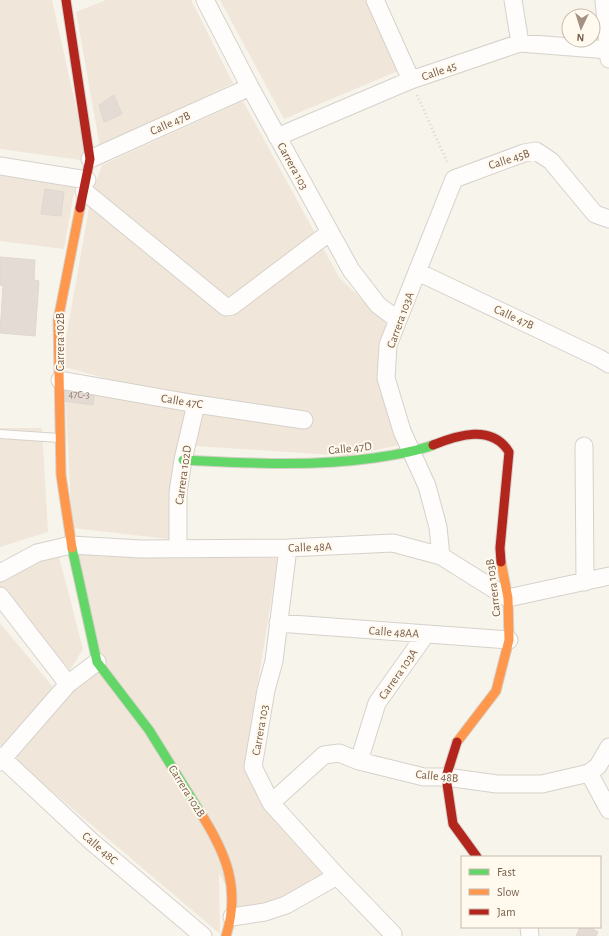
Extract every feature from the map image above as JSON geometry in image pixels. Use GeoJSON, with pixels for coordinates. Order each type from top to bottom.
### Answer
{"type":"FeatureCollection","features":[{"type":"Feature","properties":{"kind":"street","name":"Carrera 102B"},"geometry":{"type":"LineString","coordinates":[[66,0],[90,159],[86,185],[59,313],[61,475],[71,545],[98,662],[149,730],[203,816],[226,858],[233,888],[232,918],[226,936]]}},
{"type":"Feature","properties":{"kind":"street","name":"Carrera 103"},"geometry":{"type":"LineString","coordinates":[[205,0],[277,137],[351,270],[378,304],[398,320]]}},
{"type":"Feature","properties":{"kind":"street"},"geometry":{"type":"LineString","coordinates":[[375,0],[411,80]]}},
{"type":"Feature","properties":{"kind":"street"},"geometry":{"type":"LineString","coordinates":[[513,0],[520,44]]}},
{"type":"Feature","properties":{"kind":"street"},"geometry":{"type":"LineString","coordinates":[[604,0],[609,53]]}},
{"type":"Feature","properties":{"kind":"street","name":"Calle 45"},"geometry":{"type":"LineString","coordinates":[[277,137],[411,80],[520,44],[609,53]]}},
{"type":"Feature","properties":{"kind":"street","name":"Calle 47B"},"geometry":{"type":"LineString","coordinates":[[90,159],[250,87]]}},
{"type":"Feature","properties":{"kind":"street","name":"Calle 45B"},"geometry":{"type":"LineString","coordinates":[[454,179],[524,153],[536,151],[552,160],[595,214],[609,219]]}},
{"type":"Feature","properties":{"kind":"street"},"geometry":{"type":"LineString","coordinates":[[0,166],[86,185],[226,307],[232,306],[330,232]]}},
{"type":"Feature","properties":{"kind":"street","name":"Carrera 103A"},"geometry":{"type":"LineString","coordinates":[[441,556],[438,527],[429,493],[402,431],[386,378],[388,345],[454,179]]}},
{"type":"Feature","properties":{"kind":"street","name":"Calle 47B"},"geometry":{"type":"LineString","coordinates":[[418,272],[609,364]]}},
{"type":"Feature","properties":{"kind":"street","name":"Calle 47C"},"geometry":{"type":"LineString","coordinates":[[60,380],[196,404],[304,420]]}},
{"type":"Feature","properties":{"kind":"street","name":"Carrera 102D"},"geometry":{"type":"LineString","coordinates":[[178,547],[178,492],[183,460],[196,404]]}},
{"type":"Feature","properties":{"kind":"street","name":"Calle 47D"},"geometry":{"type":"LineString","coordinates":[[183,460],[256,465],[354,461],[412,452],[459,437],[480,434],[496,438],[504,444],[509,452]]}},
{"type":"Feature","properties":{"kind":"street"},"geometry":{"type":"LineString","coordinates":[[584,446],[584,582]]}},
{"type":"Feature","properties":{"kind":"street","name":"Carrera 103B"},"geometry":{"type":"LineString","coordinates":[[446,777],[456,744],[496,691],[509,640],[508,598],[501,570],[500,548],[509,452]]}},
{"type":"Feature","properties":{"kind":"street","name":"Calle 48A"},"geometry":{"type":"LineString","coordinates":[[0,573],[37,553],[71,545],[141,549],[178,547],[288,548],[392,543],[441,556],[508,598]]}},
{"type":"Feature","properties":{"kind":"street","name":"Carrera 103"},"geometry":{"type":"LineString","coordinates":[[288,548],[274,661],[266,690],[253,767],[271,803],[337,876],[393,934]]}},
{"type":"Feature","properties":{"kind":"street"},"geometry":{"type":"LineString","coordinates":[[508,598],[609,576]]}},
{"type":"Feature","properties":{"kind":"street"},"geometry":{"type":"LineString","coordinates":[[0,596],[68,684]]}},
{"type":"Feature","properties":{"kind":"street","name":"Calle 48AA"},"geometry":{"type":"LineString","coordinates":[[278,623],[509,640]]}},
{"type":"Feature","properties":{"kind":"street","name":"Carrera 103A"},"geometry":{"type":"LineString","coordinates":[[359,761],[377,703],[426,634]]}},
{"type":"Feature","properties":{"kind":"street"},"geometry":{"type":"LineString","coordinates":[[1,759],[68,684],[98,662]]}},
{"type":"Feature","properties":{"kind":"street"},"geometry":{"type":"LineString","coordinates":[[609,747],[598,766],[589,773],[609,810]]}},
{"type":"Feature","properties":{"kind":"street","name":"Calle 48B"},"geometry":{"type":"LineString","coordinates":[[271,803],[324,755],[339,753],[359,761],[424,777],[446,777],[497,784],[542,784],[589,773]]}},
{"type":"Feature","properties":{"kind":"street","name":"Calle 48C"},"geometry":{"type":"LineString","coordinates":[[1,759],[91,841],[203,936]]}},
{"type":"Feature","properties":{"kind":"street"},"geometry":{"type":"LineString","coordinates":[[446,777],[453,824],[476,856]]}},
{"type":"Feature","properties":{"kind":"street"},"geometry":{"type":"LineString","coordinates":[[232,918],[265,912],[286,905],[337,876]]}},
{"type":"Feature","properties":{"kind":"lane"},"geometry":{"type":"LineString","coordinates":[[0,434],[60,438]]}},
{"type":"Feature","properties":{"kind":"path"},"geometry":{"type":"LineString","coordinates":[[411,80],[454,179]]}},
{"type":"Feature","properties":{"kind":"shaded area"},"geometry":{"type":"Polygon","coordinates":[[[0,0],[52,0],[88,161],[0,149],[0,0]]]}},
{"type":"Feature","properties":{"kind":"shaded area"},"geometry":{"type":"Polygon","coordinates":[[[106,0],[191,0],[233,83],[100,147],[76,12],[106,0]]]}},
{"type":"Feature","properties":{"kind":"shaded area"},"geometry":{"type":"Polygon","coordinates":[[[220,0],[366,0],[398,71],[284,119],[220,0]]]}},
{"type":"Feature","properties":{"kind":"shaded area"},"geometry":{"type":"Polygon","coordinates":[[[243,101],[339,277],[388,325],[403,444],[349,456],[195,446],[189,402],[169,539],[72,528],[65,384],[165,395],[61,366],[90,203],[226,304],[94,188],[102,165],[243,101]]]}},
{"type":"Feature","properties":{"kind":"shaded area"},"geometry":{"type":"Polygon","coordinates":[[[0,175],[75,187],[64,249],[0,241],[0,175]]]}},
{"type":"Feature","properties":{"kind":"shaded area"},"geometry":{"type":"Polygon","coordinates":[[[0,428],[42,428],[48,532],[0,547],[0,428]]]}},
{"type":"Feature","properties":{"kind":"shaded area"},"geometry":{"type":"Polygon","coordinates":[[[77,548],[278,558],[246,757],[326,872],[288,898],[239,911],[219,873],[220,934],[14,759],[98,646],[77,548]]]}},
{"type":"Feature","properties":{"kind":"shaded area"},"geometry":{"type":"Polygon","coordinates":[[[57,549],[83,649],[70,670],[0,589],[0,567],[57,549]]]}},
{"type":"Feature","properties":{"kind":"shaded area"},"geometry":{"type":"Polygon","coordinates":[[[0,623],[53,687],[3,748],[0,745],[0,623]]]}},
{"type":"Feature","properties":{"kind":"building"},"geometry":{"type":"Polygon","coordinates":[[[114,95],[122,114],[104,122],[99,105],[114,95]]]}},
{"type":"Feature","properties":{"kind":"building"},"geometry":{"type":"Polygon","coordinates":[[[45,189],[64,192],[61,216],[41,214],[45,189]]]}},
{"type":"Feature","properties":{"kind":"building"},"geometry":{"type":"Polygon","coordinates":[[[0,257],[35,260],[34,280],[39,281],[35,336],[0,333],[3,286],[0,285],[0,257]]]}},
{"type":"Feature","properties":{"kind":"building"},"geometry":{"type":"Polygon","coordinates":[[[65,384],[95,388],[93,405],[63,401],[65,384]]]}},
{"type":"Feature","properties":{"kind":"building"},"geometry":{"type":"Polygon","coordinates":[[[580,928],[592,928],[598,932],[596,936],[576,936],[580,928]]]}},
{"type":"Feature","properties":{"kind":"traffic: fast"},"geometry":{"type":"LineString","coordinates":[[183,460],[278,464],[326,463],[389,456],[433,445]]}},
{"type":"Feature","properties":{"kind":"traffic: fast"},"geometry":{"type":"LineString","coordinates":[[72,548],[97,662],[149,730],[200,812]]}},
{"type":"Feature","properties":{"kind":"traffic: slow"},"geometry":{"type":"LineString","coordinates":[[72,548],[61,475],[58,320],[80,208]]}},
{"type":"Feature","properties":{"kind":"traffic: slow"},"geometry":{"type":"LineString","coordinates":[[457,742],[496,691],[509,640],[508,598],[501,562]]}},
{"type":"Feature","properties":{"kind":"traffic: slow"},"geometry":{"type":"LineString","coordinates":[[200,812],[217,842],[224,857],[228,871],[232,902],[226,936]]}},
{"type":"Feature","properties":{"kind":"traffic: jam"},"geometry":{"type":"LineString","coordinates":[[66,0],[90,159],[80,208]]}},
{"type":"Feature","properties":{"kind":"traffic: jam"},"geometry":{"type":"LineString","coordinates":[[433,445],[464,435],[474,434],[493,438],[502,443],[509,452],[500,548],[501,562]]}},
{"type":"Feature","properties":{"kind":"traffic: jam"},"geometry":{"type":"LineString","coordinates":[[457,742],[446,777],[453,824],[476,856]]}}]}
